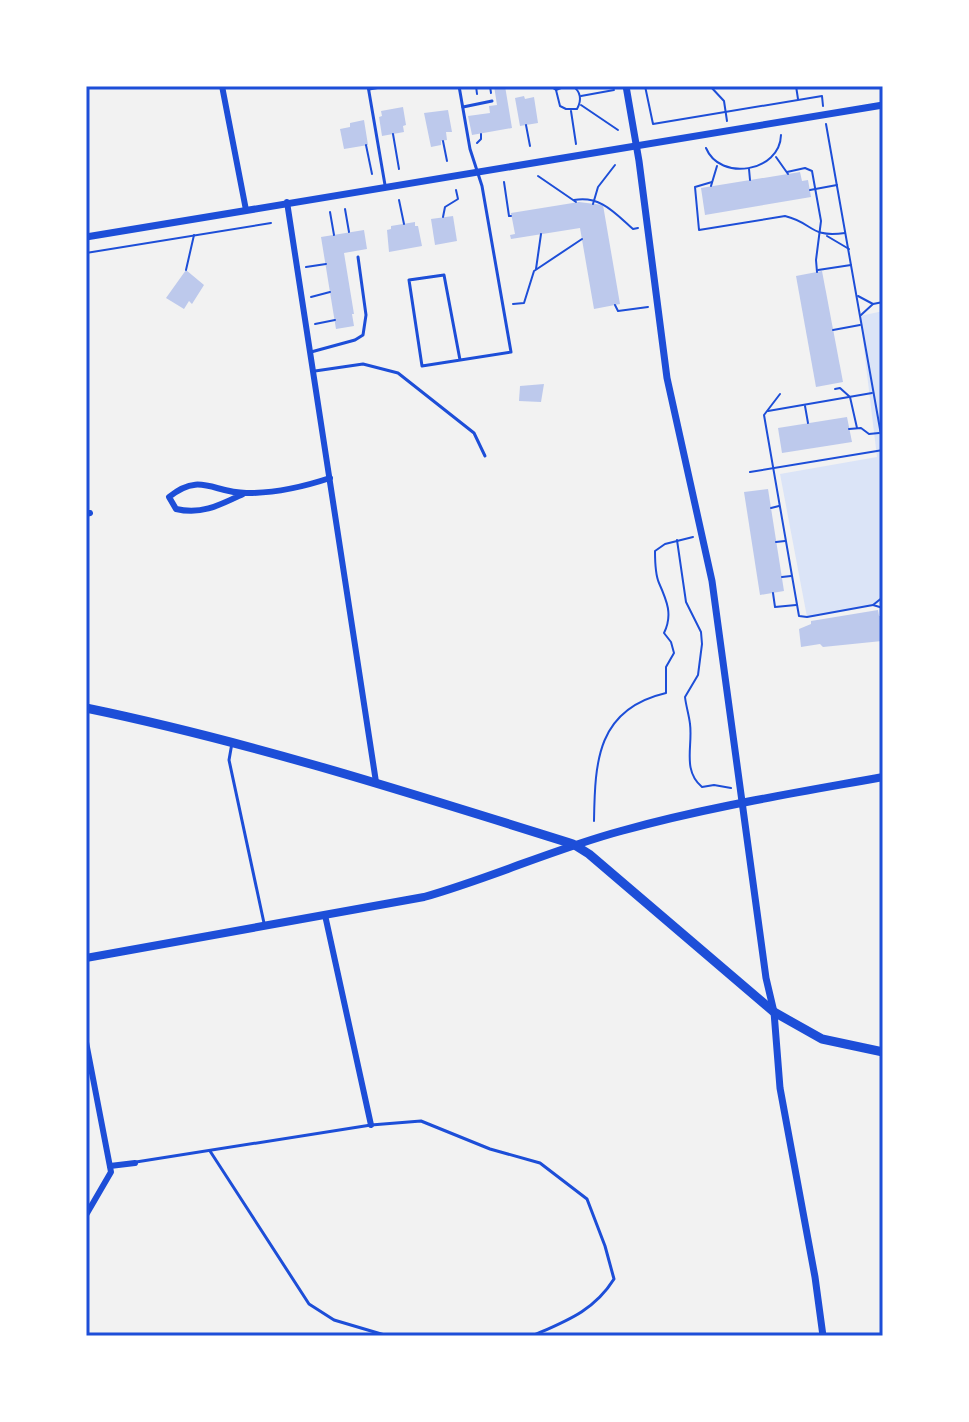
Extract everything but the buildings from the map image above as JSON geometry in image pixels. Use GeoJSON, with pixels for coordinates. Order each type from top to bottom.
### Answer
{"type":"FeatureCollection","features":[{"type":"Feature","properties":{"kind":"main road"},"geometry":{"type":"LineString","coordinates":[[86,708],[147,720],[376,782],[573,844],[589,854],[774,1012],[822,1039],[883,1052]]}},
{"type":"Feature","properties":{"kind":"main road"},"geometry":{"type":"LineString","coordinates":[[86,958],[424,897],[469,885],[573,844],[623,830],[744,802],[883,777]]}},
{"type":"Feature","properties":{"kind":"street"},"geometry":{"type":"LineString","coordinates":[[222,86],[246,210]]}},
{"type":"Feature","properties":{"kind":"street"},"geometry":{"type":"LineString","coordinates":[[626,87],[637,146],[667,378],[712,581],[766,978],[774,1012],[780,1088],[823,1336]]}},
{"type":"Feature","properties":{"kind":"street"},"geometry":{"type":"LineString","coordinates":[[86,237],[883,105]]}},
{"type":"Feature","properties":{"kind":"street"},"geometry":{"type":"LineString","coordinates":[[287,202],[376,782]]}},
{"type":"Feature","properties":{"kind":"street"},"geometry":{"type":"LineString","coordinates":[[243,494],[209,510],[191,512],[176,509],[169,497],[181,488],[194,484],[207,484],[243,494],[273,492],[330,478]]}},
{"type":"Feature","properties":{"kind":"street"},"geometry":{"type":"LineString","coordinates":[[325,915],[371,1125]]}},
{"type":"Feature","properties":{"kind":"street"},"geometry":{"type":"LineString","coordinates":[[86,1042],[111,1172],[86,1215]]}},
{"type":"Feature","properties":{"kind":"street"},"geometry":{"type":"LineString","coordinates":[[110,1166],[135,1163]]}},
{"type":"Feature","properties":{"kind":"lane"},"geometry":{"type":"LineString","coordinates":[[386,86],[369,88],[386,187]]}},
{"type":"Feature","properties":{"kind":"lane"},"geometry":{"type":"LineString","coordinates":[[459,86],[482,186],[511,352],[422,366],[409,280],[444,275],[460,360]]}},
{"type":"Feature","properties":{"kind":"lane"},"geometry":{"type":"LineString","coordinates":[[463,107],[492,101]]}},
{"type":"Feature","properties":{"kind":"lane"},"geometry":{"type":"LineString","coordinates":[[311,352],[363,335],[366,315],[358,257]]}},
{"type":"Feature","properties":{"kind":"lane"},"geometry":{"type":"LineString","coordinates":[[315,371],[363,364],[398,373],[474,433],[485,456]]}},
{"type":"Feature","properties":{"kind":"lane"},"geometry":{"type":"LineString","coordinates":[[232,743],[229,760],[265,926]]}},
{"type":"Feature","properties":{"kind":"lane"},"geometry":{"type":"LineString","coordinates":[[135,1163],[371,1125],[421,1121],[490,1149],[540,1163],[587,1199],[614,1279],[602,1298],[573,1317],[532,1336]]}},
{"type":"Feature","properties":{"kind":"lane"},"geometry":{"type":"LineString","coordinates":[[210,1151],[309,1304],[334,1320],[388,1336]]}},
{"type":"Feature","properties":{"kind":"path"},"geometry":{"type":"LineString","coordinates":[[550,86],[556,90],[560,106],[571,110],[580,105],[580,96],[572,86]]}},
{"type":"Feature","properties":{"kind":"path"},"geometry":{"type":"LineString","coordinates":[[556,90],[566,86]]}},
{"type":"Feature","properties":{"kind":"path"},"geometry":{"type":"LineString","coordinates":[[645,86],[653,124],[822,96],[883,448],[750,472]]}},
{"type":"Feature","properties":{"kind":"path"},"geometry":{"type":"LineString","coordinates":[[710,86],[724,101],[729,130]]}},
{"type":"Feature","properties":{"kind":"path"},"geometry":{"type":"LineString","coordinates":[[796,86],[798,101]]}},
{"type":"Feature","properties":{"kind":"path"},"geometry":{"type":"LineString","coordinates":[[580,96],[626,87]]}},
{"type":"Feature","properties":{"kind":"path"},"geometry":{"type":"LineString","coordinates":[[580,105],[618,130]]}},
{"type":"Feature","properties":{"kind":"path"},"geometry":{"type":"LineString","coordinates":[[571,110],[578,156]]}},
{"type":"Feature","properties":{"kind":"path"},"geometry":{"type":"LineString","coordinates":[[526,125],[530,146]]}},
{"type":"Feature","properties":{"kind":"path"},"geometry":{"type":"LineString","coordinates":[[393,134],[399,169]]}},
{"type":"Feature","properties":{"kind":"path"},"geometry":{"type":"LineString","coordinates":[[706,148],[717,164],[740,169],[760,165],[775,156],[781,145],[781,135]]}},
{"type":"Feature","properties":{"kind":"path"},"geometry":{"type":"LineString","coordinates":[[443,141],[447,161]]}},
{"type":"Feature","properties":{"kind":"path"},"geometry":{"type":"LineString","coordinates":[[366,145],[372,174]]}},
{"type":"Feature","properties":{"kind":"path"},"geometry":{"type":"LineString","coordinates":[[775,156],[787,173],[805,168],[812,171],[812,190],[821,234],[817,271],[851,265]]}},
{"type":"Feature","properties":{"kind":"path"},"geometry":{"type":"LineString","coordinates":[[717,164],[712,184],[695,187],[699,230],[785,216],[798,219],[849,249]]}},
{"type":"Feature","properties":{"kind":"path"},"geometry":{"type":"LineString","coordinates":[[594,202],[598,187],[615,165]]}},
{"type":"Feature","properties":{"kind":"path"},"geometry":{"type":"LineString","coordinates":[[749,167],[750,180]]}},
{"type":"Feature","properties":{"kind":"path"},"geometry":{"type":"LineString","coordinates":[[538,176],[575,201],[605,204],[633,229],[647,227]]}},
{"type":"Feature","properties":{"kind":"path"},"geometry":{"type":"LineString","coordinates":[[504,182],[511,216]]}},
{"type":"Feature","properties":{"kind":"path"},"geometry":{"type":"LineString","coordinates":[[812,190],[837,185]]}},
{"type":"Feature","properties":{"kind":"path"},"geometry":{"type":"LineString","coordinates":[[443,217],[448,204],[458,199],[456,190]]}},
{"type":"Feature","properties":{"kind":"path"},"geometry":{"type":"LineString","coordinates":[[399,200],[404,224]]}},
{"type":"Feature","properties":{"kind":"path"},"geometry":{"type":"LineString","coordinates":[[345,209],[349,232]]}},
{"type":"Feature","properties":{"kind":"path"},"geometry":{"type":"LineString","coordinates":[[330,212],[334,235]]}},
{"type":"Feature","properties":{"kind":"path"},"geometry":{"type":"LineString","coordinates":[[86,253],[271,223]]}},
{"type":"Feature","properties":{"kind":"path"},"geometry":{"type":"LineString","coordinates":[[826,236],[846,233]]}},
{"type":"Feature","properties":{"kind":"path"},"geometry":{"type":"LineString","coordinates":[[186,270],[194,234]]}},
{"type":"Feature","properties":{"kind":"path"},"geometry":{"type":"LineString","coordinates":[[502,305],[524,303],[536,270],[541,234]]}},
{"type":"Feature","properties":{"kind":"path"},"geometry":{"type":"LineString","coordinates":[[536,270],[582,239]]}},
{"type":"Feature","properties":{"kind":"path"},"geometry":{"type":"LineString","coordinates":[[297,269],[326,264]]}},
{"type":"Feature","properties":{"kind":"path"},"geometry":{"type":"LineString","coordinates":[[302,299],[330,292]]}},
{"type":"Feature","properties":{"kind":"path"},"geometry":{"type":"LineString","coordinates":[[856,295],[873,304]]}},
{"type":"Feature","properties":{"kind":"path"},"geometry":{"type":"LineString","coordinates":[[860,316],[873,304],[883,302]]}},
{"type":"Feature","properties":{"kind":"path"},"geometry":{"type":"LineString","coordinates":[[615,305],[618,311],[657,305]]}},
{"type":"Feature","properties":{"kind":"path"},"geometry":{"type":"LineString","coordinates":[[306,326],[335,320]]}},
{"type":"Feature","properties":{"kind":"path"},"geometry":{"type":"LineString","coordinates":[[833,330],[862,325]]}},
{"type":"Feature","properties":{"kind":"path"},"geometry":{"type":"LineString","coordinates":[[835,389],[840,388],[850,397],[857,428]]}},
{"type":"Feature","properties":{"kind":"path"},"geometry":{"type":"LineString","coordinates":[[766,412],[874,393]]}},
{"type":"Feature","properties":{"kind":"path"},"geometry":{"type":"LineString","coordinates":[[780,394],[764,415],[799,616],[873,605],[883,608]]}},
{"type":"Feature","properties":{"kind":"path"},"geometry":{"type":"LineString","coordinates":[[805,405],[808,423]]}},
{"type":"Feature","properties":{"kind":"path"},"geometry":{"type":"LineString","coordinates":[[849,429],[861,428],[869,434],[881,432]]}},
{"type":"Feature","properties":{"kind":"path"},"geometry":{"type":"LineString","coordinates":[[771,508],[780,506]]}},
{"type":"Feature","properties":{"kind":"path"},"geometry":{"type":"LineString","coordinates":[[594,821],[599,749],[606,735],[620,716],[651,696],[666,693],[666,667],[674,653],[664,633],[669,622],[668,604],[659,583],[655,551],[665,544],[702,535]]}},
{"type":"Feature","properties":{"kind":"path"},"geometry":{"type":"LineString","coordinates":[[677,540],[686,602],[692,620],[701,632],[702,644],[698,675],[685,697],[690,724],[689,767],[702,787],[732,788]]}},
{"type":"Feature","properties":{"kind":"path"},"geometry":{"type":"LineString","coordinates":[[776,542],[786,541]]}},
{"type":"Feature","properties":{"kind":"path"},"geometry":{"type":"LineString","coordinates":[[782,577],[792,576]]}},
{"type":"Feature","properties":{"kind":"path"},"geometry":{"type":"LineString","coordinates":[[773,593],[775,607],[797,605]]}},
{"type":"Feature","properties":{"kind":"path"},"geometry":{"type":"LineString","coordinates":[[873,605],[883,597]]}},
{"type":"Feature","properties":{"kind":"path"},"geometry":{"type":"LineString","coordinates":[[856,608],[857,613]]}},
{"type":"Feature","properties":{"kind":"shaded area"},"geometry":{"type":"Polygon","coordinates":[[[883,311],[883,603],[807,617],[780,474],[877,457],[860,316],[883,311]]]}}]}
